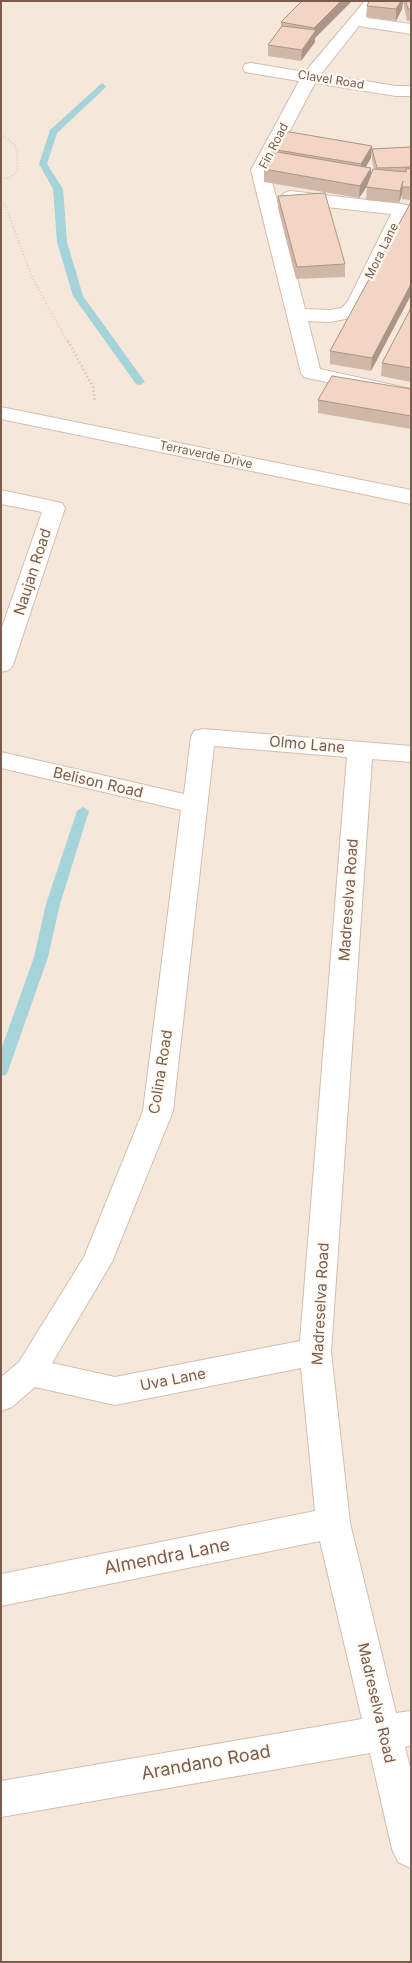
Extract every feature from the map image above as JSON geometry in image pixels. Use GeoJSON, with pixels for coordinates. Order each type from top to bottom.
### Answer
{"type":"FeatureCollection","features":[{"type":"Feature","properties":{"kind":"street","name":"Fin Road"},"geometry":{"type":"LineString","coordinates":[[374,1],[354,21],[310,77],[270,148],[260,170],[311,373],[411,395]]}},
{"type":"Feature","properties":{"kind":"street"},"geometry":{"type":"LineString","coordinates":[[354,21],[411,30]]}},
{"type":"Feature","properties":{"kind":"street","name":"Clavel Road"},"geometry":{"type":"LineString","coordinates":[[251,68],[396,91],[411,90]]}},
{"type":"Feature","properties":{"kind":"street"},"geometry":{"type":"LineString","coordinates":[[280,133],[300,137]]}},
{"type":"Feature","properties":{"kind":"street","name":"Mora Lane"},"geometry":{"type":"LineString","coordinates":[[266,194],[402,210],[357,303],[348,313],[330,316],[297,315]]}},
{"type":"Feature","properties":{"kind":"street","name":"Terraverde Drive"},"geometry":{"type":"LineString","coordinates":[[1,413],[411,497]]}},
{"type":"Feature","properties":{"kind":"street","name":"Naujan Road"},"geometry":{"type":"LineString","coordinates":[[1,497],[54,508],[10,616],[1,665]]}},
{"type":"Feature","properties":{"kind":"street","name":"Olmo Lane"},"geometry":{"type":"LineString","coordinates":[[203,737],[411,754]]}},
{"type":"Feature","properties":{"kind":"street","name":"Colina Road"},"geometry":{"type":"LineString","coordinates":[[1,1397],[30,1372],[97,1262],[158,1111],[203,737]]}},
{"type":"Feature","properties":{"kind":"street","name":"Madreselva Road"},"geometry":{"type":"LineString","coordinates":[[360,750],[315,1352],[333,1523],[397,1730],[411,1849]]}},
{"type":"Feature","properties":{"kind":"street","name":"Belison Road"},"geometry":{"type":"LineString","coordinates":[[1,760],[195,805]]}},
{"type":"Feature","properties":{"kind":"street","name":"Uva Lane"},"geometry":{"type":"LineString","coordinates":[[30,1372],[116,1391],[315,1352]]}},
{"type":"Feature","properties":{"kind":"street","name":"Almendra Lane"},"geometry":{"type":"LineString","coordinates":[[1,1590],[333,1523]]}},
{"type":"Feature","properties":{"kind":"street","name":"Arandano Road"},"geometry":{"type":"LineString","coordinates":[[1,1799],[397,1730]]}},
{"type":"Feature","properties":{"kind":"path"},"geometry":{"type":"LineString","coordinates":[[1,134],[16,146],[18,171],[9,178],[1,179]]}},
{"type":"Feature","properties":{"kind":"path"},"geometry":{"type":"LineString","coordinates":[[1,203],[5,205],[32,277],[93,387],[100,433]]}},
{"type":"Feature","properties":{"kind":"shaded area"},"geometry":{"type":"Polygon","coordinates":[[[1,1],[411,1],[411,1962],[1,1962],[1,1]]]}},
{"type":"Feature","properties":{"kind":"building"},"geometry":{"type":"Polygon","coordinates":[[[302,1],[341,1],[314,28],[281,22],[302,1]]]}},
{"type":"Feature","properties":{"kind":"building"},"geometry":{"type":"Polygon","coordinates":[[[369,1],[401,1],[396,9],[367,6],[369,1]]]}},
{"type":"Feature","properties":{"kind":"building"},"geometry":{"type":"Polygon","coordinates":[[[406,1],[411,1],[411,9],[408,9],[406,1]]]}},
{"type":"Feature","properties":{"kind":"building"},"geometry":{"type":"Polygon","coordinates":[[[282,26],[316,30],[302,50],[268,45],[282,26]]]}},
{"type":"Feature","properties":{"kind":"building"},"geometry":{"type":"Polygon","coordinates":[[[284,131],[372,146],[361,164],[271,149],[284,131]]]}},
{"type":"Feature","properties":{"kind":"building"},"geometry":{"type":"Polygon","coordinates":[[[411,147],[411,167],[377,168],[372,149],[411,147]]]}},
{"type":"Feature","properties":{"kind":"building"},"geometry":{"type":"Polygon","coordinates":[[[277,152],[371,168],[360,186],[264,169],[277,152]]]}},
{"type":"Feature","properties":{"kind":"building"},"geometry":{"type":"Polygon","coordinates":[[[407,168],[411,169],[411,187],[402,187],[403,181],[400,191],[366,187],[373,169],[406,172],[407,168]]]}},
{"type":"Feature","properties":{"kind":"building"},"geometry":{"type":"Polygon","coordinates":[[[325,193],[345,264],[297,267],[278,196],[325,193]]]}},
{"type":"Feature","properties":{"kind":"building"},"geometry":{"type":"Polygon","coordinates":[[[411,202],[411,284],[372,358],[330,351],[411,202]]]}},
{"type":"Feature","properties":{"kind":"building"},"geometry":{"type":"Polygon","coordinates":[[[411,308],[411,368],[382,363],[411,308]]]}},
{"type":"Feature","properties":{"kind":"building"},"geometry":{"type":"Polygon","coordinates":[[[332,376],[411,389],[411,416],[318,400],[332,376]]]}},
{"type":"Feature","properties":{"kind":"waterway"},"geometry":{"type":"LineString","coordinates":[[102,86],[53,132],[43,164],[58,189],[62,242],[78,296],[140,382]]}},
{"type":"Feature","properties":{"kind":"waterway"},"geometry":{"type":"LineString","coordinates":[[1,1071],[41,957],[53,904],[83,811]]}}]}
